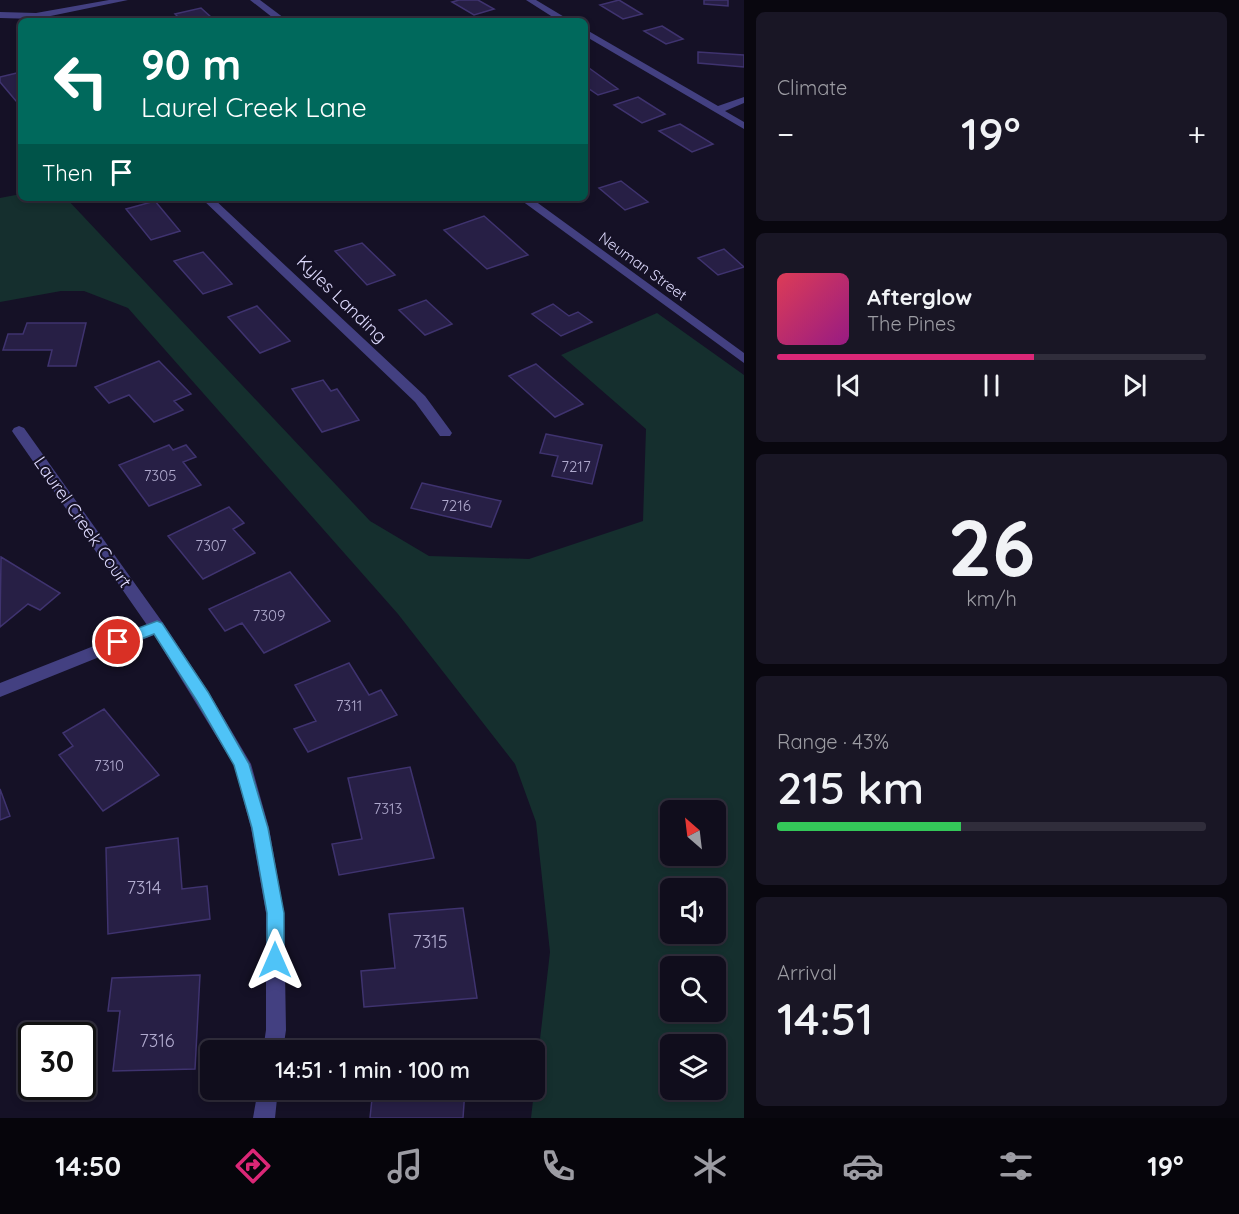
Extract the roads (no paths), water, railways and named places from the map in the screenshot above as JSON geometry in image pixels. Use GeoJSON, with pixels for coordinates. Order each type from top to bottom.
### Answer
{"type":"FeatureCollection","features":[{"type":"Feature","properties":{"kind":"street"},"geometry":{"type":"LineString","coordinates":[[41,18],[124,0]]}},
{"type":"Feature","properties":{"kind":"street"},"geometry":{"type":"LineString","coordinates":[[254,0],[279,18]]}},
{"type":"Feature","properties":{"kind":"street"},"geometry":{"type":"LineString","coordinates":[[530,0],[561,18]]}},
{"type":"Feature","properties":{"kind":"street"},"geometry":{"type":"LineString","coordinates":[[0,15],[27,18]]}},
{"type":"Feature","properties":{"kind":"street"},"geometry":{"type":"LineString","coordinates":[[588,34],[744,126]]}},
{"type":"Feature","properties":{"kind":"street"},"geometry":{"type":"LineString","coordinates":[[717,110],[744,100]]}},
{"type":"Feature","properties":{"kind":"street","name":"Kyles Landing"},"geometry":{"type":"LineString","coordinates":[[210,201],[420,399],[445,433]]}},
{"type":"Feature","properties":{"kind":"street","name":"Neuman Street"},"geometry":{"type":"LineString","coordinates":[[528,201],[744,359]]}},
{"type":"Feature","properties":{"kind":"street","name":"Laurel Creek Court"},"geometry":{"type":"LineString","coordinates":[[19,431],[157,627],[202,696],[242,764],[260,828],[275,913],[274,1040]]}},
{"type":"Feature","properties":{"kind":"street"},"geometry":{"type":"LineString","coordinates":[[0,690],[157,627]]}},
{"type":"Feature","properties":{"kind":"street"},"geometry":{"type":"LineString","coordinates":[[264,1118],[266,1100]]}}]}
